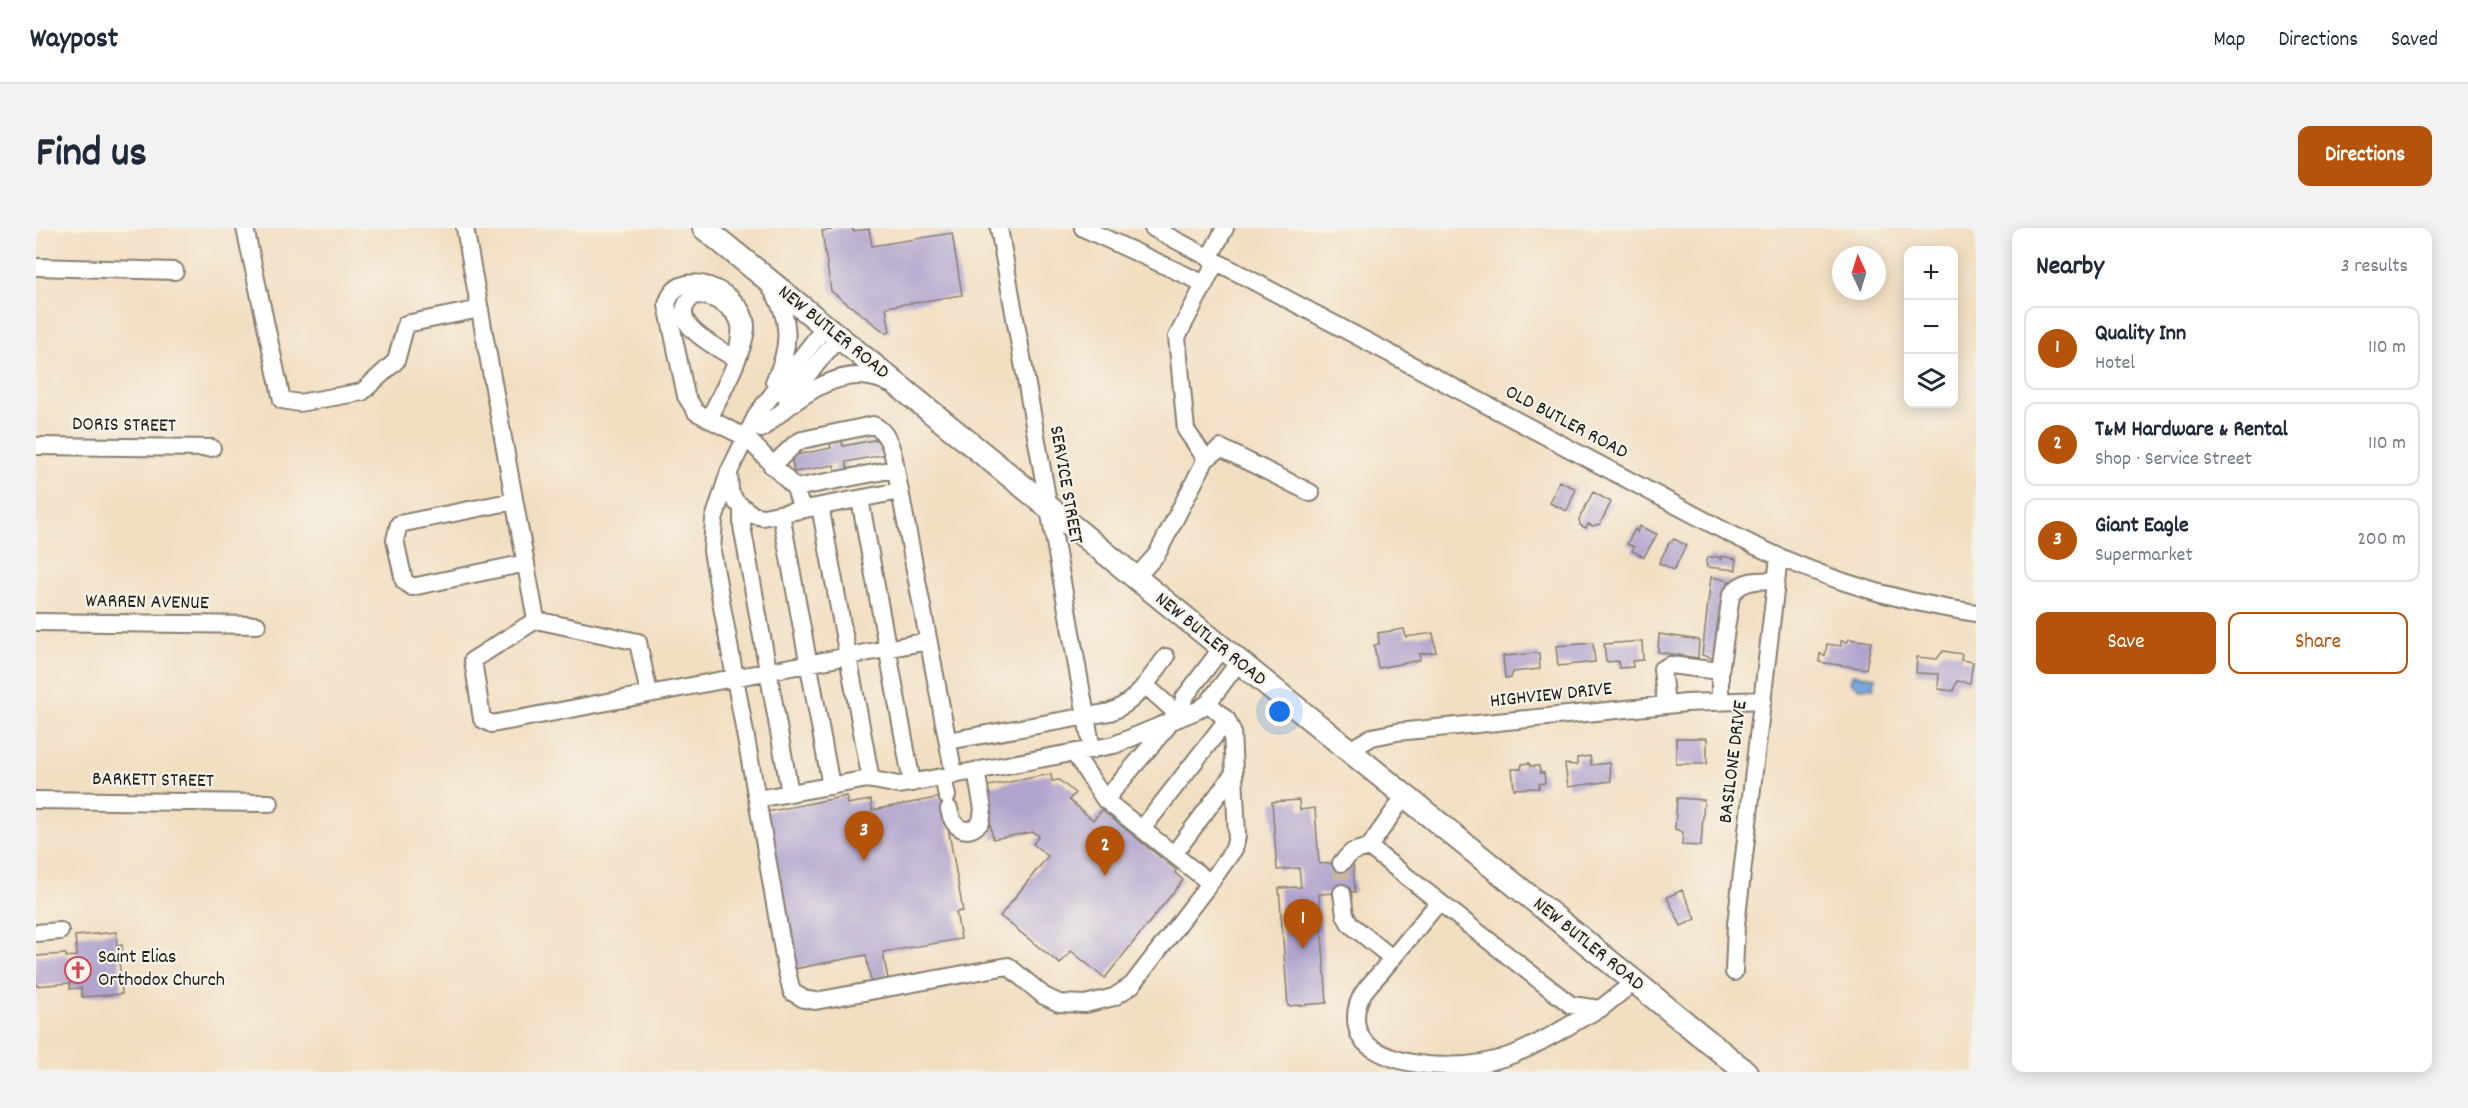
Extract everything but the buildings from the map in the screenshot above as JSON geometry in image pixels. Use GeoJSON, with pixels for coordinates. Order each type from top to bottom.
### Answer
{"type":"FeatureCollection","features":[{"type":"Feature","properties":{"kind":"main road","name":"NEW BUTLER ROAD"},"geometry":{"type":"LineString","coordinates":[[704,228],[1746,1072]]}},
{"type":"Feature","properties":{"kind":"street"},"geometry":{"type":"LineString","coordinates":[[245,228],[282,400],[299,403],[362,392],[396,361],[406,324],[480,309]]}},
{"type":"Feature","properties":{"kind":"street"},"geometry":{"type":"LineString","coordinates":[[465,228],[536,620]]}},
{"type":"Feature","properties":{"kind":"street","name":"SERVICE STREET"},"geometry":{"type":"LineString","coordinates":[[999,228],[1092,750]]}},
{"type":"Feature","properties":{"kind":"street"},"geometry":{"type":"LineString","coordinates":[[1083,228],[1205,284]]}},
{"type":"Feature","properties":{"kind":"street","name":"OLD BUTLER ROAD"},"geometry":{"type":"LineString","coordinates":[[1153,228],[1721,529],[1779,557],[1855,587],[1906,600],[1976,613]]}},
{"type":"Feature","properties":{"kind":"street"},"geometry":{"type":"LineString","coordinates":[[1206,459],[1186,430],[1177,337],[1205,284],[1225,228]]}},
{"type":"Feature","properties":{"kind":"street"},"geometry":{"type":"LineString","coordinates":[[36,267],[176,270]]}},
{"type":"Feature","properties":{"kind":"street"},"geometry":{"type":"LineString","coordinates":[[757,271],[770,286],[783,309],[789,336],[779,373],[750,427],[772,466],[795,488],[802,510]]}},
{"type":"Feature","properties":{"kind":"street"},"geometry":{"type":"LineString","coordinates":[[709,419],[746,334],[746,324],[742,311],[734,303],[705,284],[689,283],[674,291],[667,305],[686,396],[696,412],[709,419],[754,433]]}},
{"type":"Feature","properties":{"kind":"street"},"geometry":{"type":"LineString","coordinates":[[762,408],[831,332]]}},
{"type":"Feature","properties":{"kind":"street"},"geometry":{"type":"LineString","coordinates":[[831,332],[754,433],[729,472],[716,511],[712,551],[792,992],[804,999],[815,1001],[1008,966],[1044,996],[1059,1003],[1085,1004],[1114,997],[1132,985],[1234,849],[1237,836],[1232,731],[1227,720],[1208,704]]}},
{"type":"Feature","properties":{"kind":"street"},"geometry":{"type":"LineString","coordinates":[[754,433],[798,399],[820,385],[840,378],[859,376],[872,378],[905,392]]}},
{"type":"Feature","properties":{"kind":"street"},"geometry":{"type":"LineString","coordinates":[[772,466],[802,440],[873,425],[884,433],[900,491],[948,741],[948,802],[953,823],[964,831],[970,830],[981,822],[983,809],[976,771]]}},
{"type":"Feature","properties":{"kind":"street","name":"DORIS STREET"},"geometry":{"type":"LineString","coordinates":[[36,446],[212,448]]}},
{"type":"Feature","properties":{"kind":"street"},"geometry":{"type":"LineString","coordinates":[[1136,579],[1157,554],[1206,459],[1221,448],[1311,493]]}},
{"type":"Feature","properties":{"kind":"street"},"geometry":{"type":"LineString","coordinates":[[795,488],[895,469]]}},
{"type":"Feature","properties":{"kind":"street"},"geometry":{"type":"LineString","coordinates":[[729,472],[730,492],[740,507],[790,793]]}},
{"type":"Feature","properties":{"kind":"street"},"geometry":{"type":"LineString","coordinates":[[716,511],[723,503],[740,507],[753,515],[763,517],[900,491]]}},
{"type":"Feature","properties":{"kind":"street"},"geometry":{"type":"LineString","coordinates":[[860,499],[912,783]]}},
{"type":"Feature","properties":{"kind":"street"},"geometry":{"type":"LineString","coordinates":[[514,501],[399,524],[395,540],[404,581],[412,587],[526,563]]}},
{"type":"Feature","properties":{"kind":"street"},"geometry":{"type":"LineString","coordinates":[[820,506],[871,780]]}},
{"type":"Feature","properties":{"kind":"street"},"geometry":{"type":"LineString","coordinates":[[781,514],[831,786]]}},
{"type":"Feature","properties":{"kind":"street","name":"BASILONE DRIVE"},"geometry":{"type":"LineString","coordinates":[[1734,972],[1736,925],[1779,557]]}},
{"type":"Feature","properties":{"kind":"street"},"geometry":{"type":"LineString","coordinates":[[1720,700],[1720,671],[1731,595],[1737,587],[1747,582],[1776,581]]}},
{"type":"Feature","properties":{"kind":"street"},"geometry":{"type":"LineString","coordinates":[[649,694],[638,642],[536,620],[473,660],[482,719],[492,724],[928,641]]}},
{"type":"Feature","properties":{"kind":"street","name":"WARREN AVENUE"},"geometry":{"type":"LineString","coordinates":[[36,622],[257,625]]}},
{"type":"Feature","properties":{"kind":"street"},"geometry":{"type":"LineString","coordinates":[[757,799],[871,780],[890,784],[912,783],[1092,750],[1132,739],[1208,704],[1230,656]]}},
{"type":"Feature","properties":{"kind":"street"},"geometry":{"type":"LineString","coordinates":[[1105,800],[1175,720],[1184,698],[1230,656]]}},
{"type":"Feature","properties":{"kind":"street"},"geometry":{"type":"LineString","coordinates":[[948,741],[1086,716],[1122,707],[1132,701],[1166,657]]}},
{"type":"Feature","properties":{"kind":"street"},"geometry":{"type":"LineString","coordinates":[[1666,705],[1662,669],[1670,665],[1720,671]]}},
{"type":"Feature","properties":{"kind":"street"},"geometry":{"type":"LineString","coordinates":[[1144,685],[1175,720]]}},
{"type":"Feature","properties":{"kind":"street","name":"HIGHVIEW DRIVE"},"geometry":{"type":"LineString","coordinates":[[1348,751],[1381,734],[1720,700],[1763,700]]}},
{"type":"Feature","properties":{"kind":"street"},"geometry":{"type":"LineString","coordinates":[[1142,829],[1227,720]]}},
{"type":"Feature","properties":{"kind":"street"},"geometry":{"type":"LineString","coordinates":[[1074,753],[1105,800],[1210,883]]}},
{"type":"Feature","properties":{"kind":"street"},"geometry":{"type":"LineString","coordinates":[[1174,854],[1234,773]]}},
{"type":"Feature","properties":{"kind":"street"},"geometry":{"type":"LineString","coordinates":[[1341,863],[1352,852],[1369,847],[1404,797]]}},
{"type":"Feature","properties":{"kind":"street","name":"BARKETT STREET"},"geometry":{"type":"LineString","coordinates":[[36,800],[270,803]]}},
{"type":"Feature","properties":{"kind":"street"},"geometry":{"type":"LineString","coordinates":[[1369,847],[1571,1005],[1599,1009]]}},
{"type":"Feature","properties":{"kind":"street"},"geometry":{"type":"LineString","coordinates":[[1342,893],[1345,915],[1350,924],[1392,958]]}},
{"type":"Feature","properties":{"kind":"street"},"geometry":{"type":"LineString","coordinates":[[1439,902],[1361,997],[1356,1027],[1363,1041],[1376,1051],[1402,1061],[1430,1065],[1464,1065],[1514,1054],[1599,1009],[1634,982]]}},
{"type":"Feature","properties":{"kind":"street"},"geometry":{"type":"LineString","coordinates":[[36,933],[60,931]]}},
{"type":"Feature","properties":{"kind":"water"},"geometry":{"type":"Polygon","coordinates":[[[1852,674],[1876,677],[1874,688],[1859,688],[1850,682],[1852,674]]]}},
{"type":"Feature","properties":{"kind":"tunnel"},"geometry":{"type":"LineString","coordinates":[[1341,863],[1342,893]]}},
{"type":"Feature","properties":{"kind":"place","name":"Giant Eagle"},"geometry":{"type":"Point","coordinates":[864,861]}},
{"type":"Feature","properties":{"kind":"place","name":"T&M Hardware & Rental"},"geometry":{"type":"Point","coordinates":[1105,876]}},
{"type":"Feature","properties":{"kind":"place","name":"Quality Inn"},"geometry":{"type":"Point","coordinates":[1303,949]}},
{"type":"Feature","properties":{"kind":"place","name":"Saint Elias Orthodox Church"},"geometry":{"type":"Point","coordinates":[78,970]}}]}
